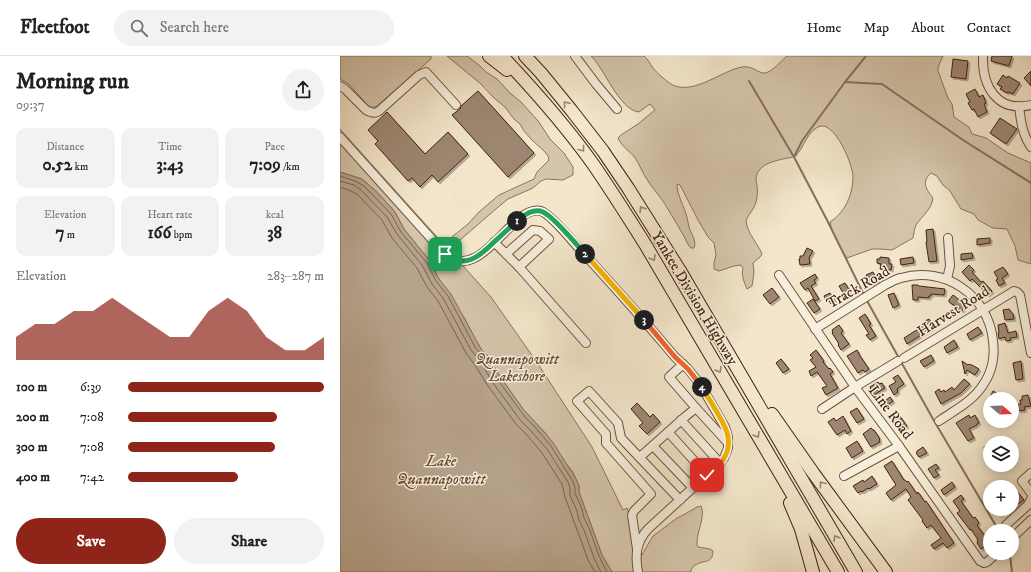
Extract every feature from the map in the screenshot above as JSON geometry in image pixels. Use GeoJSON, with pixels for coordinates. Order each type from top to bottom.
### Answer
{"type":"FeatureCollection","features":[{"type":"Feature","properties":{"kind":"highway"},"geometry":{"type":"LineString","coordinates":[[489,56],[538,96]]}},
{"type":"Feature","properties":{"kind":"highway","name":"Yankee Division Highway"},"geometry":{"type":"LineString","coordinates":[[502,56],[538,96],[592,163],[618,201],[645,244],[838,572]]}},
{"type":"Feature","properties":{"kind":"highway","name":"Yankee Division Highway"},"geometry":{"type":"LineString","coordinates":[[525,56],[572,111],[603,151],[628,188],[682,274],[856,572]]}},
{"type":"Feature","properties":{"kind":"highway"},"geometry":{"type":"LineString","coordinates":[[722,344],[742,370],[814,474],[886,572]]}},
{"type":"Feature","properties":{"kind":"highway"},"geometry":{"type":"LineString","coordinates":[[770,456],[801,529],[813,572]]}},
{"type":"Feature","properties":{"kind":"street"},"geometry":{"type":"LineString","coordinates":[[575,56],[617,109]]}},
{"type":"Feature","properties":{"kind":"street"},"geometry":{"type":"LineString","coordinates":[[983,56],[985,81],[993,94],[1000,101],[1011,105],[1031,105]]}},
{"type":"Feature","properties":{"kind":"street"},"geometry":{"type":"LineString","coordinates":[[340,86],[366,110],[371,113],[375,113],[378,112],[419,74],[426,72],[456,105]]}},
{"type":"Feature","properties":{"kind":"street"},"geometry":{"type":"LineString","coordinates":[[1019,106],[1020,121],[1025,138],[1031,147]]}},
{"type":"Feature","properties":{"kind":"street"},"geometry":{"type":"LineString","coordinates":[[340,137],[447,256],[459,260],[471,259],[482,254],[522,217],[534,211],[542,211],[570,238],[700,384],[728,434],[726,454],[720,463],[645,532],[639,542],[637,550],[636,561],[638,572]]}},
{"type":"Feature","properties":{"kind":"street"},"geometry":{"type":"LineString","coordinates":[[506,254],[533,230],[540,231],[549,239],[519,267]]}},
{"type":"Feature","properties":{"kind":"street"},"geometry":{"type":"LineString","coordinates":[[947,279],[950,266],[948,238]]}},
{"type":"Feature","properties":{"kind":"street"},"geometry":{"type":"LineString","coordinates":[[494,242],[519,267],[586,343]]}},
{"type":"Feature","properties":{"kind":"street","name":"Line Road"},"geometry":{"type":"LineString","coordinates":[[779,275],[855,387],[899,446],[980,561],[984,563],[989,560]]}},
{"type":"Feature","properties":{"kind":"street","name":"Track Road"},"geometry":{"type":"LineString","coordinates":[[815,329],[865,297],[891,282],[904,277],[922,275],[947,279],[966,290],[984,309],[991,326],[994,347],[993,360],[984,384],[971,399],[939,421]]}},
{"type":"Feature","properties":{"kind":"street","name":"Harvest Road"},"geometry":{"type":"LineString","coordinates":[[822,409],[855,387],[1012,292],[1016,291],[1020,295],[1031,353]]}},
{"type":"Feature","properties":{"kind":"street"},"geometry":{"type":"LineString","coordinates":[[683,364],[669,377],[728,442]]}},
{"type":"Feature","properties":{"kind":"street"},"geometry":{"type":"LineString","coordinates":[[637,550],[632,515],[634,511],[651,494],[606,443],[606,434],[577,401],[589,391],[618,423],[622,438],[680,500]]}},
{"type":"Feature","properties":{"kind":"street"},"geometry":{"type":"LineString","coordinates":[[640,457],[696,408]]}},
{"type":"Feature","properties":{"kind":"street"},"geometry":{"type":"LineString","coordinates":[[681,420],[720,463]]}},
{"type":"Feature","properties":{"kind":"street"},"geometry":{"type":"LineString","coordinates":[[606,434],[620,429]]}},
{"type":"Feature","properties":{"kind":"street"},"geometry":{"type":"LineString","coordinates":[[668,432],[707,475]]}},
{"type":"Feature","properties":{"kind":"street"},"geometry":{"type":"LineString","coordinates":[[653,446],[693,488]]}},
{"type":"Feature","properties":{"kind":"street"},"geometry":{"type":"LineString","coordinates":[[844,476],[899,446]]}},
{"type":"Feature","properties":{"kind":"street"},"geometry":{"type":"LineString","coordinates":[[1031,473],[1022,481],[1031,493]]}},
{"type":"Feature","properties":{"kind":"street"},"geometry":{"type":"LineString","coordinates":[[1019,531],[1030,521],[1026,514],[1028,507]]}},
{"type":"Feature","properties":{"kind":"street"},"geometry":{"type":"LineString","coordinates":[[1007,524],[1028,507]]}},
{"type":"Feature","properties":{"kind":"green space"},"geometry":{"type":"Polygon","coordinates":[[[340,56],[431,56],[431,59],[376,107],[369,107],[349,84],[340,79],[340,56]]]}},
{"type":"Feature","properties":{"kind":"green space"},"geometry":{"type":"Polygon","coordinates":[[[447,56],[467,56],[497,79],[539,122],[550,139],[564,153],[573,167],[573,175],[563,180],[546,179],[541,181],[533,188],[508,199],[452,247],[446,244],[479,212],[499,195],[534,179],[537,172],[549,160],[545,152],[524,131],[520,124],[505,107],[481,84],[447,56]]]}},
{"type":"Feature","properties":{"kind":"green space"},"geometry":{"type":"Polygon","coordinates":[[[591,56],[644,56],[655,70],[672,85],[692,87],[742,67],[749,67],[765,73],[787,56],[943,56],[938,67],[938,71],[948,98],[952,104],[954,117],[969,127],[972,134],[986,138],[1008,153],[1031,163],[1031,264],[1018,260],[1015,246],[1007,229],[993,228],[978,220],[974,214],[961,209],[950,191],[943,185],[937,176],[931,173],[925,182],[928,192],[933,198],[932,202],[929,209],[916,225],[913,238],[892,250],[872,249],[847,258],[837,241],[830,222],[840,214],[850,196],[853,183],[852,171],[847,155],[838,138],[827,127],[821,126],[817,127],[811,132],[796,156],[795,155],[793,157],[770,163],[760,169],[757,174],[756,202],[746,221],[747,226],[762,254],[753,263],[754,272],[752,286],[747,289],[742,271],[743,268],[741,265],[719,271],[714,269],[716,255],[714,243],[708,237],[698,220],[680,185],[677,184],[695,245],[694,248],[689,246],[664,203],[646,178],[636,159],[618,138],[655,110],[650,104],[639,112],[632,110],[619,97],[591,56]]]}},
{"type":"Feature","properties":{"kind":"green space","name":"Quannapowitt Lakeshore"},"geometry":{"type":"Polygon","coordinates":[[[340,129],[491,297],[538,364],[592,447],[623,510],[627,508],[642,555],[653,536],[677,518],[701,506],[702,520],[697,545],[698,547],[713,551],[711,559],[697,564],[691,572],[612,572],[602,555],[573,472],[547,435],[523,409],[501,378],[488,356],[481,349],[465,319],[439,279],[430,261],[404,229],[395,212],[377,192],[362,179],[340,172],[340,129]]]}},
{"type":"Feature","properties":{"kind":"water","name":"Lake Quannapowitt"},"geometry":{"type":"Polygon","coordinates":[[[340,172],[362,179],[377,192],[395,212],[404,229],[430,261],[439,279],[451,294],[481,349],[488,356],[501,378],[523,409],[554,444],[576,479],[579,486],[579,492],[602,555],[612,572],[340,572],[340,172]]]}},
{"type":"Feature","properties":{"kind":"building"},"geometry":{"type":"Polygon","coordinates":[[[992,56],[1012,56],[1009,66],[991,61],[992,56]]]}},
{"type":"Feature","properties":{"kind":"building"},"geometry":{"type":"Polygon","coordinates":[[[953,59],[968,61],[966,79],[951,77],[953,59]]]}},
{"type":"Feature","properties":{"kind":"building"},"geometry":{"type":"Polygon","coordinates":[[[1031,71],[1031,86],[1024,78],[1031,71]]]}},
{"type":"Feature","properties":{"kind":"building"},"geometry":{"type":"Polygon","coordinates":[[[1003,75],[1007,78],[1008,76],[1020,83],[1013,94],[1007,93],[1000,89],[1002,87],[997,84],[1003,75]]]}},
{"type":"Feature","properties":{"kind":"building"},"geometry":{"type":"Polygon","coordinates":[[[975,89],[979,97],[983,95],[987,112],[978,117],[974,109],[972,110],[968,103],[970,102],[966,94],[975,89]]]}},
{"type":"Feature","properties":{"kind":"building"},"geometry":{"type":"Polygon","coordinates":[[[478,91],[534,153],[508,177],[452,115],[478,91]]]}},
{"type":"Feature","properties":{"kind":"building"},"geometry":{"type":"Polygon","coordinates":[[[387,112],[425,154],[448,132],[468,154],[438,182],[432,175],[420,187],[412,178],[408,181],[375,144],[378,141],[368,130],[387,112]]]}},
{"type":"Feature","properties":{"kind":"building"},"geometry":{"type":"Polygon","coordinates":[[[1000,118],[1017,129],[1006,144],[990,133],[1000,118]]]}},
{"type":"Feature","properties":{"kind":"building"},"geometry":{"type":"Polygon","coordinates":[[[933,229],[937,261],[929,262],[926,230],[933,229]]]}},
{"type":"Feature","properties":{"kind":"building"},"geometry":{"type":"Polygon","coordinates":[[[990,238],[990,243],[977,245],[977,239],[990,238]]]}},
{"type":"Feature","properties":{"kind":"building"},"geometry":{"type":"Polygon","coordinates":[[[807,248],[813,251],[809,258],[810,264],[800,265],[800,256],[803,256],[807,248]]]}},
{"type":"Feature","properties":{"kind":"building"},"geometry":{"type":"Polygon","coordinates":[[[972,253],[973,258],[961,260],[961,254],[972,253]]]}},
{"type":"Feature","properties":{"kind":"building"},"geometry":{"type":"Polygon","coordinates":[[[880,257],[889,258],[889,264],[892,264],[891,270],[880,269],[881,264],[877,263],[877,259],[880,259],[880,257]]]}},
{"type":"Feature","properties":{"kind":"building"},"geometry":{"type":"Polygon","coordinates":[[[913,257],[914,263],[901,265],[900,259],[913,257]]]}},
{"type":"Feature","properties":{"kind":"building"},"geometry":{"type":"Polygon","coordinates":[[[969,265],[974,270],[972,272],[992,291],[988,295],[972,279],[970,281],[962,272],[969,265]]]}},
{"type":"Feature","properties":{"kind":"building"},"geometry":{"type":"Polygon","coordinates":[[[1003,267],[1008,274],[1002,278],[1005,283],[999,286],[996,280],[998,279],[994,272],[1003,267]]]}},
{"type":"Feature","properties":{"kind":"building"},"geometry":{"type":"Polygon","coordinates":[[[873,272],[878,281],[871,284],[866,275],[873,272]]]}},
{"type":"Feature","properties":{"kind":"building"},"geometry":{"type":"Polygon","coordinates":[[[815,274],[817,278],[814,280],[816,283],[811,286],[819,299],[815,301],[808,288],[805,290],[800,283],[815,274]]]}},
{"type":"Feature","properties":{"kind":"building"},"geometry":{"type":"Polygon","coordinates":[[[845,283],[851,293],[845,296],[839,286],[845,283]]]}},
{"type":"Feature","properties":{"kind":"building"},"geometry":{"type":"Polygon","coordinates":[[[912,285],[945,289],[944,295],[931,294],[929,298],[918,297],[918,300],[913,300],[912,285]]]}},
{"type":"Feature","properties":{"kind":"building"},"geometry":{"type":"Polygon","coordinates":[[[772,288],[779,297],[770,304],[763,295],[772,288]]]}},
{"type":"Feature","properties":{"kind":"building"},"geometry":{"type":"Polygon","coordinates":[[[830,293],[835,301],[831,304],[824,296],[830,293]]]}},
{"type":"Feature","properties":{"kind":"building"},"geometry":{"type":"Polygon","coordinates":[[[894,293],[899,305],[893,308],[888,295],[894,293]]]}},
{"type":"Feature","properties":{"kind":"building"},"geometry":{"type":"Polygon","coordinates":[[[953,295],[966,305],[962,311],[949,302],[953,295]]]}},
{"type":"Feature","properties":{"kind":"building"},"geometry":{"type":"Polygon","coordinates":[[[813,299],[820,309],[814,313],[807,303],[813,299]]]}},
{"type":"Feature","properties":{"kind":"building"},"geometry":{"type":"Polygon","coordinates":[[[1009,309],[1013,314],[1014,319],[1005,320],[1003,310],[1009,309]]]}},
{"type":"Feature","properties":{"kind":"building"},"geometry":{"type":"Polygon","coordinates":[[[865,314],[871,324],[869,325],[876,336],[870,340],[866,335],[869,334],[859,318],[865,314]]]}},
{"type":"Feature","properties":{"kind":"building"},"geometry":{"type":"Polygon","coordinates":[[[929,319],[934,327],[907,344],[904,338],[926,324],[925,321],[929,319]]]}},
{"type":"Feature","properties":{"kind":"building"},"geometry":{"type":"Polygon","coordinates":[[[1005,323],[1008,333],[1016,331],[1017,337],[1010,338],[1011,340],[1006,341],[1005,337],[999,339],[998,325],[1005,323]]]}},
{"type":"Feature","properties":{"kind":"building"},"geometry":{"type":"Polygon","coordinates":[[[839,325],[843,331],[841,333],[849,344],[841,350],[832,333],[832,330],[839,325]]]}},
{"type":"Feature","properties":{"kind":"building"},"geometry":{"type":"Polygon","coordinates":[[[978,327],[982,333],[970,340],[967,334],[978,327]]]}},
{"type":"Feature","properties":{"kind":"building"},"geometry":{"type":"Polygon","coordinates":[[[954,340],[958,347],[947,353],[944,347],[954,340]]]}},
{"type":"Feature","properties":{"kind":"building"},"geometry":{"type":"Polygon","coordinates":[[[816,350],[824,361],[823,362],[833,372],[830,374],[838,388],[826,395],[822,388],[827,386],[817,372],[811,376],[809,371],[816,367],[810,360],[813,358],[810,355],[816,350]]]}},
{"type":"Feature","properties":{"kind":"building"},"geometry":{"type":"Polygon","coordinates":[[[857,350],[869,369],[865,372],[863,370],[858,373],[847,356],[857,350]]]}},
{"type":"Feature","properties":{"kind":"building"},"geometry":{"type":"Polygon","coordinates":[[[931,355],[934,361],[924,367],[920,361],[931,355]]]}},
{"type":"Feature","properties":{"kind":"building"},"geometry":{"type":"Polygon","coordinates":[[[781,359],[789,369],[783,373],[776,363],[781,359]]]}},
{"type":"Feature","properties":{"kind":"building"},"geometry":{"type":"Polygon","coordinates":[[[962,361],[979,369],[975,375],[967,370],[965,374],[962,361]]]}},
{"type":"Feature","properties":{"kind":"building"},"geometry":{"type":"Polygon","coordinates":[[[1021,361],[1023,379],[1016,380],[1013,363],[1021,361]]]}},
{"type":"Feature","properties":{"kind":"building"},"geometry":{"type":"Polygon","coordinates":[[[898,375],[904,384],[897,389],[898,392],[894,395],[889,386],[896,382],[893,378],[898,375]]]}},
{"type":"Feature","properties":{"kind":"building"},"geometry":{"type":"Polygon","coordinates":[[[964,379],[970,384],[961,393],[941,404],[935,392],[939,389],[941,392],[944,390],[945,392],[952,387],[954,390],[964,379]]]}},
{"type":"Feature","properties":{"kind":"building"},"geometry":{"type":"Polygon","coordinates":[[[878,382],[879,384],[882,383],[885,388],[872,395],[869,391],[871,390],[870,387],[878,382]]]}},
{"type":"Feature","properties":{"kind":"building"},"geometry":{"type":"Polygon","coordinates":[[[1028,395],[1031,406],[1024,407],[1025,410],[1019,411],[1019,404],[1021,404],[1020,400],[1022,400],[1022,396],[1028,395]]]}},
{"type":"Feature","properties":{"kind":"building"},"geometry":{"type":"Polygon","coordinates":[[[890,397],[893,401],[884,408],[881,404],[890,397]]]}},
{"type":"Feature","properties":{"kind":"building"},"geometry":{"type":"Polygon","coordinates":[[[637,403],[650,417],[653,414],[660,422],[647,434],[639,426],[643,423],[631,409],[637,403]]]}},
{"type":"Feature","properties":{"kind":"building"},"geometry":{"type":"Polygon","coordinates":[[[857,408],[864,419],[857,423],[850,412],[857,408]]]}},
{"type":"Feature","properties":{"kind":"building"},"geometry":{"type":"Polygon","coordinates":[[[899,415],[907,426],[901,430],[893,419],[899,415]]]}},
{"type":"Feature","properties":{"kind":"building"},"geometry":{"type":"Polygon","coordinates":[[[969,415],[970,418],[975,415],[979,423],[969,429],[974,438],[968,441],[956,423],[969,415]]]}},
{"type":"Feature","properties":{"kind":"building"},"geometry":{"type":"Polygon","coordinates":[[[843,416],[851,431],[847,434],[845,430],[837,435],[828,422],[834,418],[836,421],[843,416]]]}},
{"type":"Feature","properties":{"kind":"building"},"geometry":{"type":"Polygon","coordinates":[[[871,428],[880,439],[880,442],[871,447],[863,434],[871,428]]]}},
{"type":"Feature","properties":{"kind":"building"},"geometry":{"type":"Polygon","coordinates":[[[857,441],[863,451],[852,458],[846,448],[857,441]]]}},
{"type":"Feature","properties":{"kind":"building"},"geometry":{"type":"Polygon","coordinates":[[[923,447],[927,453],[919,457],[916,453],[923,447]]]}},
{"type":"Feature","properties":{"kind":"building"},"geometry":{"type":"Polygon","coordinates":[[[892,461],[904,480],[907,482],[908,481],[917,494],[918,492],[925,502],[926,501],[954,543],[947,548],[943,543],[934,549],[931,545],[941,538],[931,525],[927,528],[922,521],[923,520],[908,500],[911,497],[906,489],[891,500],[886,493],[896,485],[884,466],[892,461]]]}},
{"type":"Feature","properties":{"kind":"building"},"geometry":{"type":"Polygon","coordinates":[[[936,464],[939,468],[935,470],[939,475],[934,478],[928,469],[936,464]]]}},
{"type":"Feature","properties":{"kind":"building"},"geometry":{"type":"Polygon","coordinates":[[[872,476],[877,484],[858,493],[853,486],[863,480],[864,482],[872,476]]]}},
{"type":"Feature","properties":{"kind":"building"},"geometry":{"type":"Polygon","coordinates":[[[952,482],[955,487],[944,495],[941,490],[952,482]]]}},
{"type":"Feature","properties":{"kind":"building"},"geometry":{"type":"Polygon","coordinates":[[[1019,494],[1024,500],[1019,503],[1019,494]]]}},
{"type":"Feature","properties":{"kind":"building"},"geometry":{"type":"Polygon","coordinates":[[[961,495],[964,499],[961,501],[973,518],[975,517],[979,523],[977,525],[983,533],[983,548],[981,549],[977,543],[978,540],[971,529],[970,530],[957,513],[960,511],[953,501],[961,495]]]}},
{"type":"Feature","properties":{"kind":"waterway"},"geometry":{"type":"LineString","coordinates":[[794,157],[802,141],[866,56]]}},
{"type":"Feature","properties":{"kind":"waterway"},"geometry":{"type":"LineString","coordinates":[[749,81],[794,157],[864,295]]}},
{"type":"Feature","properties":{"kind":"waterway"},"geometry":{"type":"LineString","coordinates":[[845,82],[882,84],[963,140],[1031,183]]}},
{"type":"Feature","properties":{"kind":"waterway"},"geometry":{"type":"LineString","coordinates":[[866,299],[933,419],[995,524]]}},
{"type":"Feature","properties":{"kind":"waterway"},"geometry":{"type":"LineString","coordinates":[[1011,560],[1012,572]]}},
{"type":"Feature","properties":{"kind":"route"},"geometry":{"type":"LineString","coordinates":[[445,254],[459,260],[474,258],[484,252],[522,217],[534,211],[542,211],[548,216],[599,270],[700,384],[725,427],[728,437],[728,448],[724,458],[707,475]]}}]}
